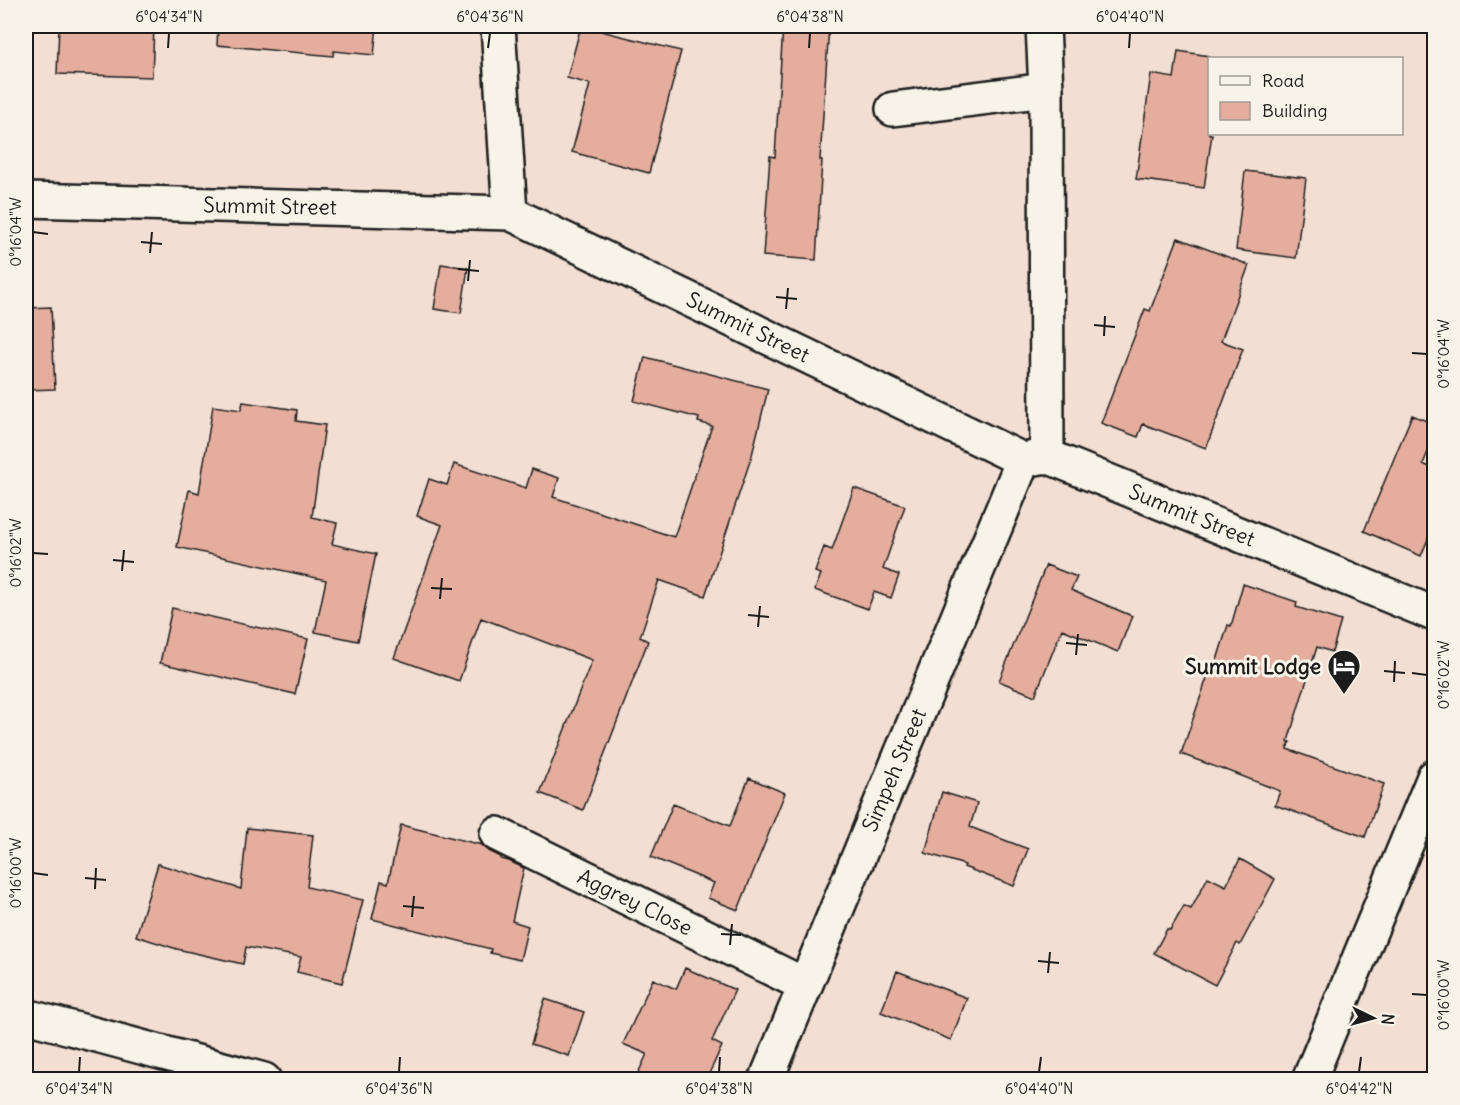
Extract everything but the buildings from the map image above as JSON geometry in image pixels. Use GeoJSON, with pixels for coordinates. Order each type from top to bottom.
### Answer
{"type":"FeatureCollection","features":[{"type":"Feature","properties":{"kind":"street"},"geometry":{"type":"LineString","coordinates":[[498,26],[510,213]]}},
{"type":"Feature","properties":{"kind":"street"},"geometry":{"type":"LineString","coordinates":[[1035,458],[1046,90],[1043,26]]}},
{"type":"Feature","properties":{"kind":"street"},"geometry":{"type":"LineString","coordinates":[[893,110],[1046,90]]}},
{"type":"Feature","properties":{"kind":"street","name":"Summit Street"},"geometry":{"type":"LineString","coordinates":[[26,200],[510,213],[1035,458],[1434,614]]}},
{"type":"Feature","properties":{"kind":"street","name":"Simpeh Street"},"geometry":{"type":"LineString","coordinates":[[766,1080],[805,985],[1035,458]]}},
{"type":"Feature","properties":{"kind":"street"},"geometry":{"type":"LineString","coordinates":[[1309,1080],[1434,777]]}},
{"type":"Feature","properties":{"kind":"street","name":"Aggrey Close"},"geometry":{"type":"LineString","coordinates":[[497,834],[805,985]]}},
{"type":"Feature","properties":{"kind":"street"},"geometry":{"type":"LineString","coordinates":[[26,1016],[264,1080]]}},
{"type":"Feature","properties":{"kind":"place","name":"Summit Lodge"},"geometry":{"type":"Point","coordinates":[1344,695]}}]}
